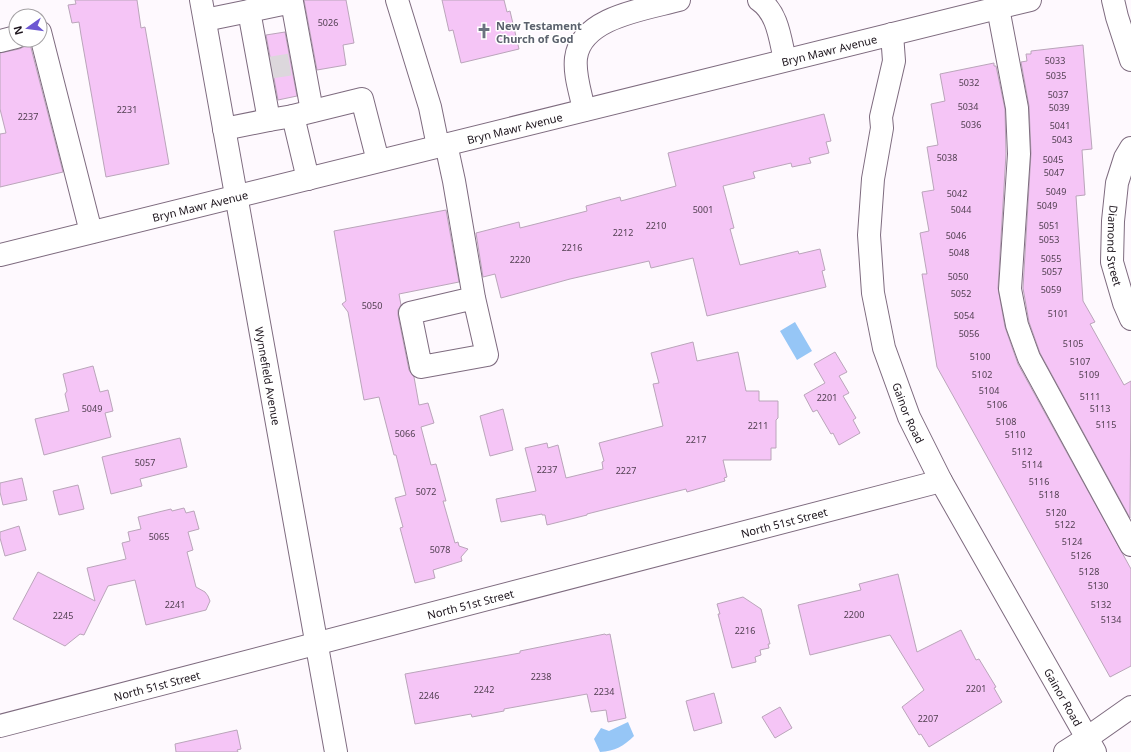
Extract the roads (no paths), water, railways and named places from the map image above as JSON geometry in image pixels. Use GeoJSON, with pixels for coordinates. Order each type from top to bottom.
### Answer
{"type":"FeatureCollection","features":[{"type":"Feature","properties":{"kind":"street"},"geometry":{"type":"LineString","coordinates":[[398,0],[454,181],[474,298]]}},
{"type":"Feature","properties":{"kind":"street"},"geometry":{"type":"LineString","coordinates":[[584,110],[576,71],[576,58],[578,49],[585,37],[596,27],[611,19],[679,0]]}},
{"type":"Feature","properties":{"kind":"street"},"geometry":{"type":"LineString","coordinates":[[759,0],[771,11],[785,60]]}},
{"type":"Feature","properties":{"kind":"street","name":"Bryn Mawr Avenue"},"geometry":{"type":"LineString","coordinates":[[0,255],[892,34],[950,9],[998,8],[1030,0]]}},
{"type":"Feature","properties":{"kind":"street"},"geometry":{"type":"LineString","coordinates":[[1113,0],[1131,60]]}},
{"type":"Feature","properties":{"kind":"street"},"geometry":{"type":"LineString","coordinates":[[203,10],[248,10],[292,2],[308,179]]}},
{"type":"Feature","properties":{"kind":"street"},"geometry":{"type":"LineString","coordinates":[[998,8],[1017,116],[1019,154],[1010,289],[1017,325],[1029,358],[1131,545]]}},
{"type":"Feature","properties":{"kind":"street","name":"Wynnefield Avenue"},"geometry":{"type":"LineString","coordinates":[[203,10],[336,752]]}},
{"type":"Feature","properties":{"kind":"street"},"geometry":{"type":"LineString","coordinates":[[248,10],[264,69],[269,120]]}},
{"type":"Feature","properties":{"kind":"street","name":"Gainor Road"},"geometry":{"type":"LineString","coordinates":[[892,34],[894,61],[881,117],[882,128],[873,180],[869,235],[873,293],[884,348],[909,417],[941,481],[1091,745]]}},
{"type":"Feature","properties":{"kind":"street"},"geometry":{"type":"LineString","coordinates":[[44,48],[91,232]]}},
{"type":"Feature","properties":{"kind":"street"},"geometry":{"type":"LineString","coordinates":[[224,130],[302,114],[362,99],[378,161]]}},
{"type":"Feature","properties":{"kind":"street","name":"Diamond Street"},"geometry":{"type":"LineString","coordinates":[[1131,148],[1125,158],[1117,183],[1113,220],[1112,262],[1124,303],[1131,319]]}},
{"type":"Feature","properties":{"kind":"street","name":"North 51st Street"},"geometry":{"type":"LineString","coordinates":[[0,726],[941,481]]}},
{"type":"Feature","properties":{"kind":"street"},"geometry":{"type":"LineString","coordinates":[[1065,752],[1091,745],[1131,707]]}},
{"type":"Feature","properties":{"kind":"water"},"geometry":{"type":"Polygon","coordinates":[[[795,322],[812,351],[797,360],[780,331],[795,322]]]}},
{"type":"Feature","properties":{"kind":"water"},"geometry":{"type":"Polygon","coordinates":[[[628,722],[634,736],[627,743],[619,747],[600,752],[594,739],[601,728],[609,731],[628,722]]]}},
{"type":"Feature","properties":{"kind":"tunnel"},"geometry":{"type":"LineString","coordinates":[[268,68],[293,64]]}},
{"type":"Feature","properties":{"kind":"place","name":"New Testament Church of God"},"geometry":{"type":"Point","coordinates":[484,31]}}]}
